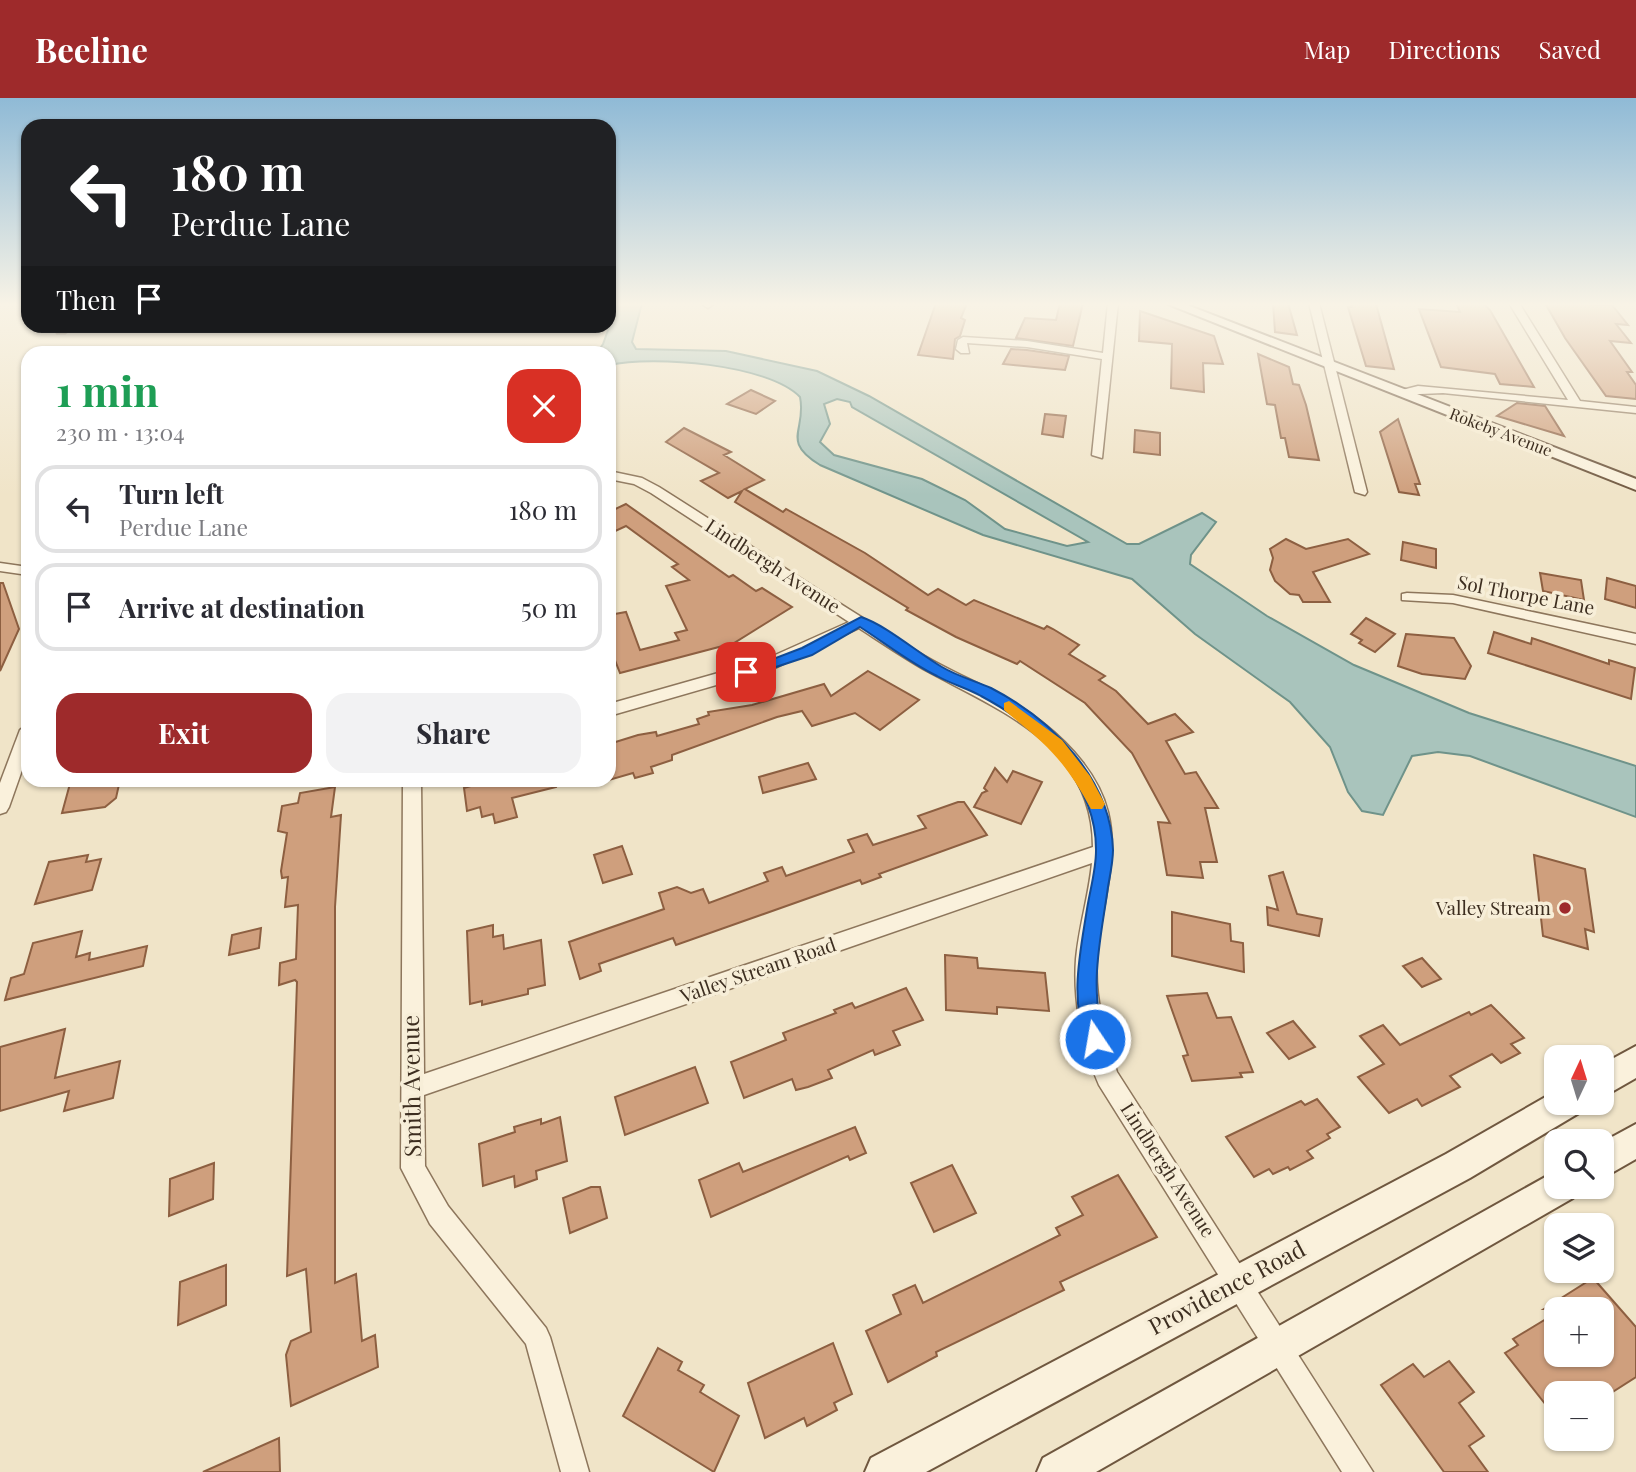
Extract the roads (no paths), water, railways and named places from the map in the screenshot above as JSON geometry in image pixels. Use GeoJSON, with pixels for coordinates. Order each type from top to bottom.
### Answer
{"type":"FeatureCollection","features":[{"type":"Feature","properties":{"kind":"main road","name":"Rokeby Avenue"},"geometry":{"type":"LineString","coordinates":[[1334,367],[1636,485]]}},
{"type":"Feature","properties":{"kind":"main road"},"geometry":{"type":"LineString","coordinates":[[1614,1075],[1636,1061]]}},
{"type":"Feature","properties":{"kind":"main road","name":"Providence Road"},"geometry":{"type":"LineString","coordinates":[[885,1472],[1458,1166],[1546,1115]]}},
{"type":"Feature","properties":{"kind":"main road"},"geometry":{"type":"LineString","coordinates":[[1614,1154],[1636,1140]]}},
{"type":"Feature","properties":{"kind":"main road"},"geometry":{"type":"LineString","coordinates":[[1057,1472],[1544,1196]]}},
{"type":"Feature","properties":{"kind":"street"},"geometry":{"type":"LineString","coordinates":[[1097,455],[1105,367]]}},
{"type":"Feature","properties":{"kind":"street"},"geometry":{"type":"LineString","coordinates":[[1331,367],[1361,492]]}},
{"type":"Feature","properties":{"kind":"street"},"geometry":{"type":"LineString","coordinates":[[1553,367],[1576,404]]}},
{"type":"Feature","properties":{"kind":"street"},"geometry":{"type":"LineString","coordinates":[[1402,393],[1418,389],[1443,390],[1636,410]]}},
{"type":"Feature","properties":{"kind":"street","name":"Lindbergh Avenue"},"geometry":{"type":"LineString","coordinates":[[616,476],[638,481],[655,490],[940,672],[986,692],[1025,716],[1057,744],[1084,780],[1099,809],[1105,851],[1086,977],[1089,1020],[1107,1077],[1359,1472]]}},
{"type":"Feature","properties":{"kind":"street"},"geometry":{"type":"LineString","coordinates":[[0,567],[21,570]]}},
{"type":"Feature","properties":{"kind":"street","name":"Sol Thorpe Lane"},"geometry":{"type":"LineString","coordinates":[[1407,597],[1453,599],[1636,639]]}},
{"type":"Feature","properties":{"kind":"street"},"geometry":{"type":"LineString","coordinates":[[616,708],[789,659],[825,644],[861,621]]}},
{"type":"Feature","properties":{"kind":"street"},"geometry":{"type":"LineString","coordinates":[[0,807],[5,779],[21,745]]}},
{"type":"Feature","properties":{"kind":"street","name":"Smith Avenue"},"geometry":{"type":"LineString","coordinates":[[412,787],[413,1168],[439,1216],[537,1337],[575,1472]]}},
{"type":"Feature","properties":{"kind":"street","name":"Valley Stream Road"},"geometry":{"type":"LineString","coordinates":[[411,1089],[1105,851]]}},
{"type":"Feature","properties":{"kind":"water"},"geometry":{"type":"Polygon","coordinates":[[[721,367],[799,367],[817,371],[869,396],[1127,544],[1139,544],[1202,513],[1216,522],[1191,555],[1190,564],[1267,616],[1354,665],[1469,713],[1636,766],[1636,817],[1470,756],[1438,752],[1412,756],[1383,815],[1362,811],[1348,792],[1330,747],[1290,702],[1195,634],[1132,579],[983,535],[820,465],[808,457],[798,442],[800,397],[763,377],[721,367]],[[837,399],[824,404],[830,424],[820,442],[834,455],[922,479],[965,500],[1005,529],[1067,546],[1088,542],[852,407],[850,402],[837,399]]]}},
{"type":"Feature","properties":{"kind":"place","name":"Valley Stream"},"geometry":{"type":"Point","coordinates":[1565,908]}}]}
